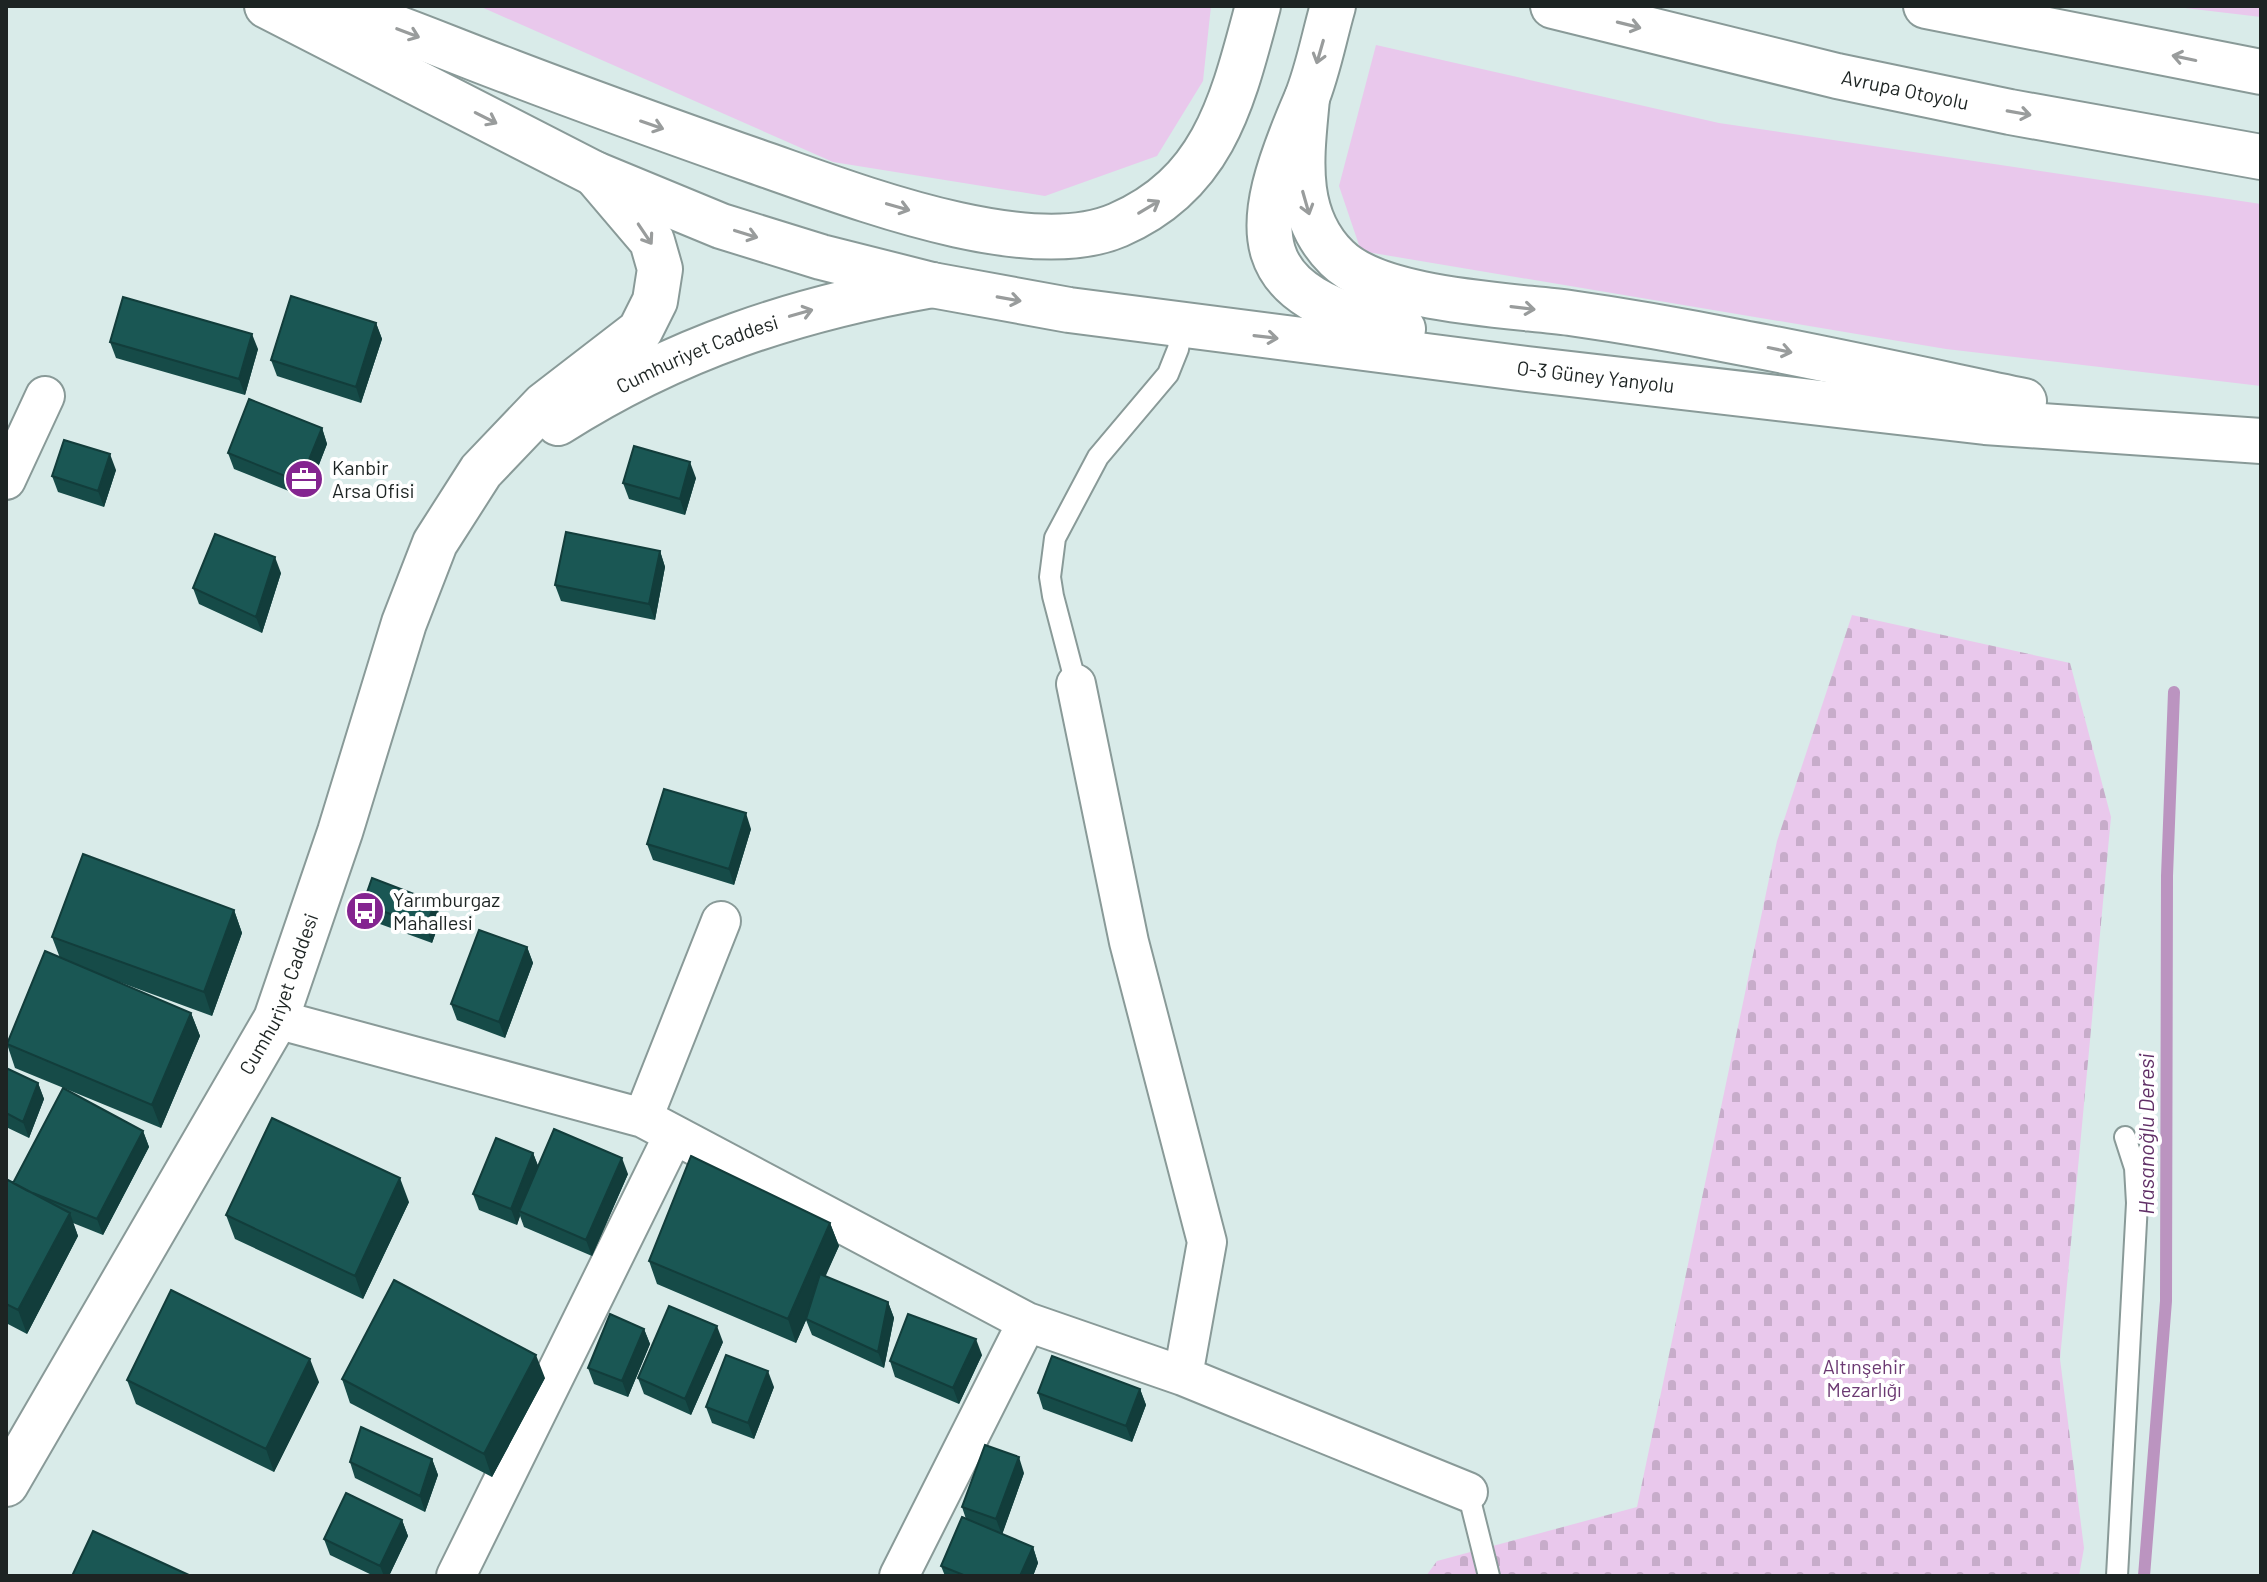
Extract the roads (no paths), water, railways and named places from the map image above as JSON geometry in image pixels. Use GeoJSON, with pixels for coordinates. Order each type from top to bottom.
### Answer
{"type":"FeatureCollection","features":[{"type":"Feature","properties":{"kind":"main road","name":"O-3 Güney Yanyolu"},"geometry":{"type":"LineString","coordinates":[[267,6],[595,174],[721,226],[821,257],[932,285],[1182,325],[1985,422],[2261,441]]}},
{"type":"Feature","properties":{"kind":"main road"},"geometry":{"type":"LineString","coordinates":[[335,6],[617,113],[851,194],[1006,234],[1070,235],[1116,226],[1167,196],[1200,163],[1226,118],[1258,6]]}},
{"type":"Feature","properties":{"kind":"main road"},"geometry":{"type":"LineString","coordinates":[[1333,6],[1307,98],[1288,137],[1277,172],[1269,243],[1282,276],[1317,303],[1353,319],[1416,332],[1843,390],[1985,422]]}},
{"type":"Feature","properties":{"kind":"main road","name":"Avrupa Otoyolu"},"geometry":{"type":"LineString","coordinates":[[1553,6],[1851,79],[2010,112],[2261,157]]}},
{"type":"Feature","properties":{"kind":"main road"},"geometry":{"type":"LineString","coordinates":[[1926,6],[2261,72]]}},
{"type":"Feature","properties":{"kind":"main road"},"geometry":{"type":"LineString","coordinates":[[1307,98],[1303,199],[1318,235],[1337,259],[1358,274],[1429,296],[1572,313],[1737,341],[2261,451]]}},
{"type":"Feature","properties":{"kind":"main road","name":"Cumhuriyet Caddesi"},"geometry":{"type":"LineString","coordinates":[[6,1484],[276,1019],[340,832],[404,623],[435,543],[481,471],[544,405],[640,331],[655,301],[660,269],[652,241],[595,174]]}},
{"type":"Feature","properties":{"kind":"main road","name":"Cumhuriyet Caddesi"},"geometry":{"type":"LineString","coordinates":[[481,471],[583,407],[688,352],[802,312],[932,285]]}},
{"type":"Feature","properties":{"kind":"street"},"geometry":{"type":"LineString","coordinates":[[6,480],[45,396]]}},
{"type":"Feature","properties":{"kind":"street"},"geometry":{"type":"LineString","coordinates":[[1076,684],[1129,942],[1207,1242],[1183,1376]]}},
{"type":"Feature","properties":{"kind":"street"},"geometry":{"type":"LineString","coordinates":[[456,1576],[658,1127],[721,921]]}},
{"type":"Feature","properties":{"kind":"street"},"geometry":{"type":"LineString","coordinates":[[276,1019],[658,1127],[1027,1322],[1183,1376],[1468,1492]]}},
{"type":"Feature","properties":{"kind":"street"},"geometry":{"type":"LineString","coordinates":[[899,1576],[1027,1322]]}},
{"type":"Feature","properties":{"kind":"lane"},"geometry":{"type":"LineString","coordinates":[[1076,684],[1053,596],[1051,567],[1055,538],[1098,457],[1168,374],[1178,349],[1182,325]]}},
{"type":"Feature","properties":{"kind":"lane"},"geometry":{"type":"LineString","coordinates":[[2117,1576],[2137,1203],[2135,1168],[2125,1137]]}},
{"type":"Feature","properties":{"kind":"lane"},"geometry":{"type":"LineString","coordinates":[[1468,1492],[1489,1576]]}},
{"type":"Feature","properties":{"kind":"waterway","name":"Hasanoğlu Deresi"},"geometry":{"type":"LineString","coordinates":[[2144,1576],[2166,1301],[2167,876],[2174,692]]}},
{"type":"Feature","properties":{"kind":"place","name":"Kanbir Arsa Ofisi"},"geometry":{"type":"Point","coordinates":[304,479]}},
{"type":"Feature","properties":{"kind":"place","name":"Yarımburgaz Mahallesi"},"geometry":{"type":"Point","coordinates":[365,911]}},
{"type":"Feature","properties":{"kind":"park label","name":"Altınşehir Mezarlığı"},"geometry":{"type":"Point","coordinates":[1864,1378]}}]}
